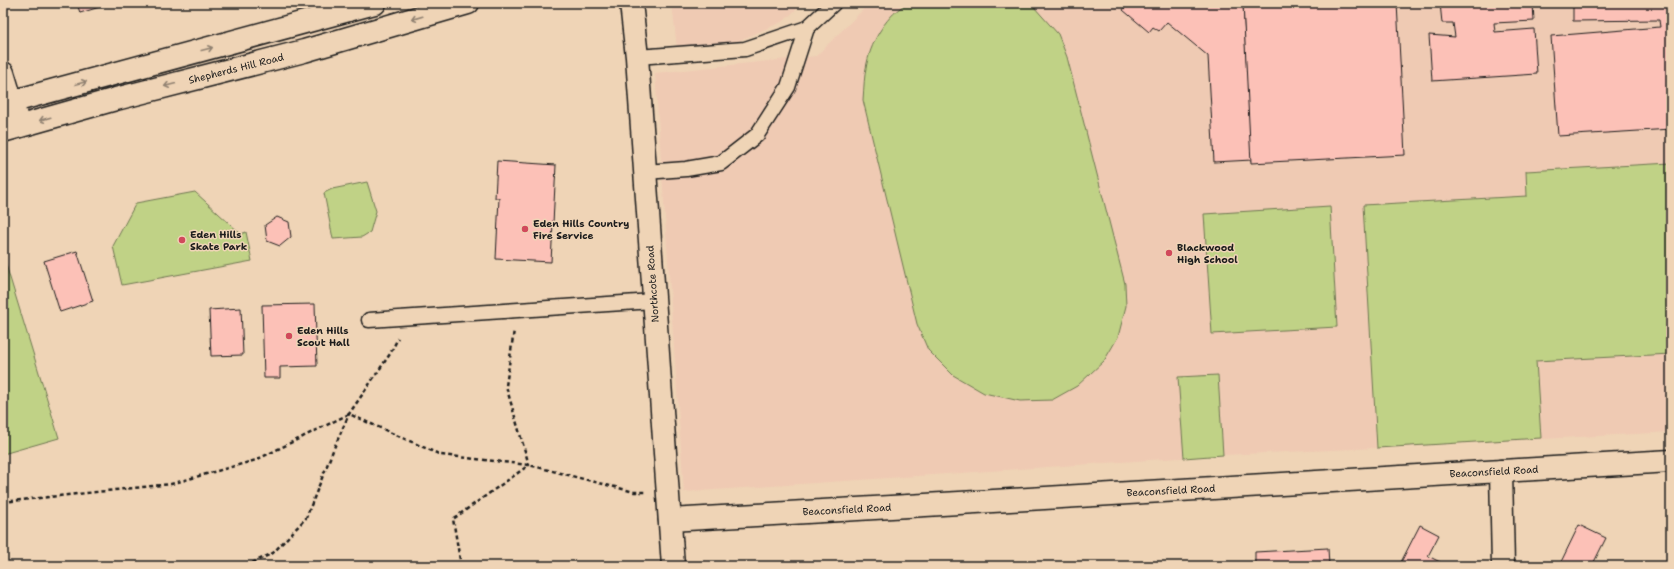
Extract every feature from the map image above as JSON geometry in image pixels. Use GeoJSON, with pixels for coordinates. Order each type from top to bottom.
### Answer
{"type":"FeatureCollection","features":[{"type":"Feature","properties":{"kind":"street"},"geometry":{"type":"LineString","coordinates":[[8,103],[375,3]]}},
{"type":"Feature","properties":{"kind":"street","name":"Shepherds Hill Road"},"geometry":{"type":"LineString","coordinates":[[11,128],[304,50],[468,3]]}},
{"type":"Feature","properties":{"kind":"street","name":"Northcote Road"},"geometry":{"type":"LineString","coordinates":[[631,3],[637,56],[653,301],[673,566]]}},
{"type":"Feature","properties":{"kind":"street"},"geometry":{"type":"LineString","coordinates":[[3,73],[11,128]]}},
{"type":"Feature","properties":{"kind":"street","name":"Beaconsfield Road"},"geometry":{"type":"LineString","coordinates":[[670,520],[1671,461]]}},
{"type":"Feature","properties":{"kind":"street"},"geometry":{"type":"LineString","coordinates":[[1501,471],[1503,566]]}},
{"type":"Feature","properties":{"kind":"lane"},"geometry":{"type":"LineString","coordinates":[[637,56],[745,49],[807,28],[834,3]]}},
{"type":"Feature","properties":{"kind":"lane"},"geometry":{"type":"LineString","coordinates":[[645,172],[686,169],[721,163],[757,135],[788,87],[807,28]]}},
{"type":"Feature","properties":{"kind":"lane"},"geometry":{"type":"LineString","coordinates":[[369,320],[653,301]]}},
{"type":"Feature","properties":{"kind":"path"},"geometry":{"type":"LineString","coordinates":[[516,310],[506,386],[529,465]]}},
{"type":"Feature","properties":{"kind":"path"},"geometry":{"type":"LineString","coordinates":[[246,566],[273,553],[306,518],[349,414],[390,354],[409,317]]}},
{"type":"Feature","properties":{"kind":"path"},"geometry":{"type":"LineString","coordinates":[[349,414],[440,455],[529,465],[634,492],[668,492]]}},
{"type":"Feature","properties":{"kind":"path"},"geometry":{"type":"LineString","coordinates":[[3,502],[172,484],[256,460],[349,414]]}},
{"type":"Feature","properties":{"kind":"path"},"geometry":{"type":"LineString","coordinates":[[461,566],[453,519],[529,465]]}},
{"type":"Feature","properties":{"kind":"shaded area"},"geometry":{"type":"Polygon","coordinates":[[[672,3],[803,3],[784,21],[736,42],[677,49],[672,3]]]}},
{"type":"Feature","properties":{"kind":"shaded area","name":"Blackwood High School"},"geometry":{"type":"Polygon","coordinates":[[[870,3],[1671,3],[1671,432],[1223,455],[684,492],[655,73],[816,56],[870,3]]]}},
{"type":"Feature","properties":{"kind":"green space"},"geometry":{"type":"Polygon","coordinates":[[[908,3],[1027,3],[1034,7],[1058,34],[1067,57],[1125,284],[1126,306],[1118,337],[1104,361],[1077,386],[1052,400],[1020,401],[984,393],[953,375],[928,350],[917,324],[863,100],[866,68],[869,54],[873,45],[887,21],[900,8],[908,3]]]}},
{"type":"Feature","properties":{"kind":"green space"},"geometry":{"type":"Polygon","coordinates":[[[1671,163],[1671,354],[1536,361],[1541,438],[1377,448],[1363,205],[1527,196],[1526,171],[1671,163]]]}},
{"type":"Feature","properties":{"kind":"green space"},"geometry":{"type":"Polygon","coordinates":[[[367,182],[376,211],[370,232],[362,237],[333,239],[324,193],[332,189],[367,182]]]}},
{"type":"Feature","properties":{"kind":"green space","name":"Eden Hills Skate Park"},"geometry":{"type":"Polygon","coordinates":[[[195,192],[241,234],[246,232],[252,261],[122,285],[113,246],[136,203],[195,192]]]}},
{"type":"Feature","properties":{"kind":"green space"},"geometry":{"type":"Polygon","coordinates":[[[1330,206],[1337,327],[1212,334],[1204,214],[1330,206]]]}},
{"type":"Feature","properties":{"kind":"green space"},"geometry":{"type":"Polygon","coordinates":[[[3,255],[59,438],[3,454],[3,255]]]}},
{"type":"Feature","properties":{"kind":"green space"},"geometry":{"type":"Polygon","coordinates":[[[1218,375],[1223,455],[1184,458],[1178,377],[1218,375]]]}},
{"type":"Feature","properties":{"kind":"building"},"geometry":{"type":"Polygon","coordinates":[[[77,3],[102,3],[103,6],[80,13],[77,3]]]}},
{"type":"Feature","properties":{"kind":"building"},"geometry":{"type":"Polygon","coordinates":[[[1128,3],[1243,3],[1252,160],[1214,162],[1208,56],[1167,22],[1159,31],[1153,27],[1149,32],[1123,10],[1128,3]]]}},
{"type":"Feature","properties":{"kind":"building"},"geometry":{"type":"Polygon","coordinates":[[[1243,3],[1397,3],[1405,155],[1251,163],[1243,3]]]}},
{"type":"Feature","properties":{"kind":"building"},"geometry":{"type":"Polygon","coordinates":[[[1440,3],[1533,3],[1534,21],[1494,23],[1495,32],[1534,29],[1537,74],[1432,81],[1429,35],[1455,37],[1453,23],[1442,23],[1440,3]]]}},
{"type":"Feature","properties":{"kind":"building"},"geometry":{"type":"Polygon","coordinates":[[[1573,3],[1671,3],[1671,129],[1558,136],[1551,36],[1660,27],[1659,20],[1573,21],[1573,3]]]}},
{"type":"Feature","properties":{"kind":"building","name":"Eden Hills Country Fire Service"},"geometry":{"type":"Polygon","coordinates":[[[497,161],[556,165],[551,262],[496,259],[499,198],[495,198],[497,161]]]}},
{"type":"Feature","properties":{"kind":"building"},"geometry":{"type":"Polygon","coordinates":[[[277,217],[289,222],[291,237],[280,246],[267,241],[265,225],[277,217]]]}},
{"type":"Feature","properties":{"kind":"building"},"geometry":{"type":"Polygon","coordinates":[[[77,251],[93,301],[60,312],[44,261],[77,251]]]}},
{"type":"Feature","properties":{"kind":"building","name":"Eden Hills Scout Hall"},"geometry":{"type":"Polygon","coordinates":[[[315,304],[317,366],[280,367],[280,378],[264,378],[262,305],[315,304]]]}},
{"type":"Feature","properties":{"kind":"building"},"geometry":{"type":"Polygon","coordinates":[[[241,308],[243,355],[211,356],[209,310],[241,308]]]}},
{"type":"Feature","properties":{"kind":"building"},"geometry":{"type":"Polygon","coordinates":[[[1420,525],[1439,535],[1428,556],[1440,562],[1438,566],[1399,566],[1420,525]]]}},
{"type":"Feature","properties":{"kind":"building"},"geometry":{"type":"Polygon","coordinates":[[[1579,525],[1606,538],[1592,566],[1559,566],[1579,525]]]}},
{"type":"Feature","properties":{"kind":"building"},"geometry":{"type":"Polygon","coordinates":[[[1328,548],[1329,566],[1255,566],[1255,552],[1328,548]]]}},
{"type":"Feature","properties":{"kind":"place","name":"Eden Hills Country Fire Service"},"geometry":{"type":"Point","coordinates":[525,229]}},
{"type":"Feature","properties":{"kind":"place","name":"Eden Hills Skate Park"},"geometry":{"type":"Point","coordinates":[182,240]}},
{"type":"Feature","properties":{"kind":"place","name":"Blackwood High School"},"geometry":{"type":"Point","coordinates":[1169,253]}},
{"type":"Feature","properties":{"kind":"place","name":"Eden Hills Scout Hall"},"geometry":{"type":"Point","coordinates":[289,336]}}]}
